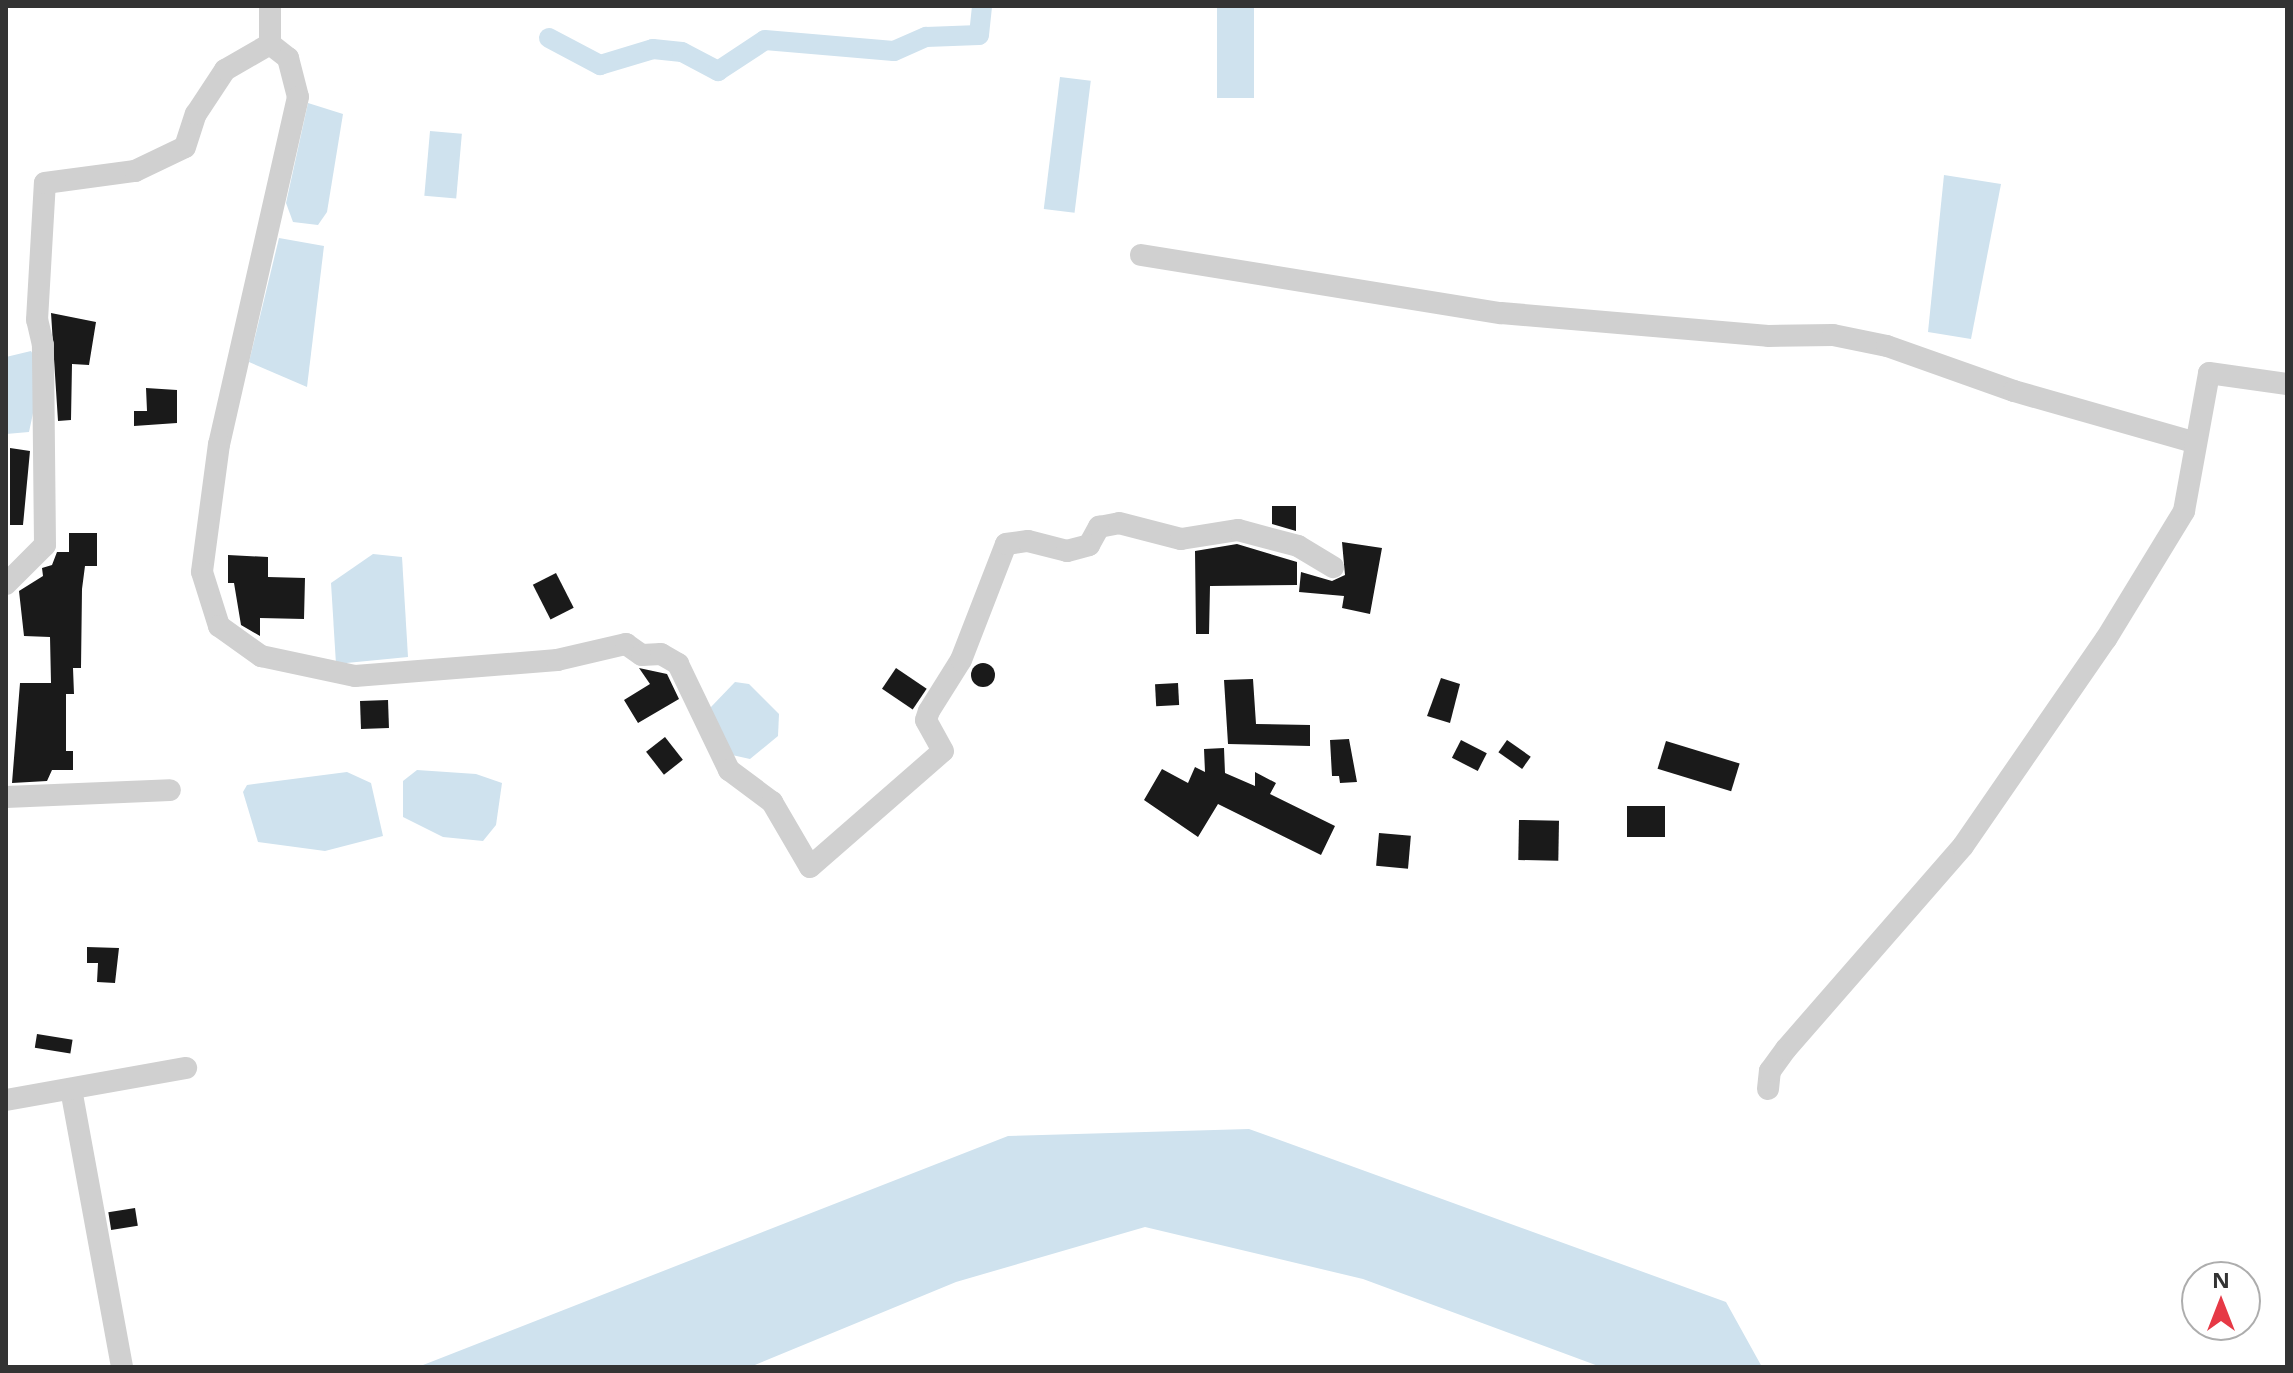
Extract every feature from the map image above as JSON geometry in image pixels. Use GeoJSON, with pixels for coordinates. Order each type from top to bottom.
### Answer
{"type":"FeatureCollection","features":[{"type":"Feature","properties":{"kind":"street"},"geometry":{"type":"LineString","coordinates":[[270,6],[270,44]]}},
{"type":"Feature","properties":{"kind":"street"},"geometry":{"type":"LineString","coordinates":[[270,44],[288,58],[298,97],[219,444],[202,572],[219,626],[261,656],[355,676],[557,660],[626,644],[642,655],[661,654],[685,676],[729,770],[772,802],[810,867],[943,751],[926,720],[961,660],[1006,544],[1028,541],[1067,551],[1089,545],[1099,527],[1119,523],[1181,539],[1238,530],[1298,546],[1333,567]]}},
{"type":"Feature","properties":{"kind":"street"},"geometry":{"type":"LineString","coordinates":[[6,584],[45,545],[43,345],[37,320],[45,183],[135,171],[185,147],[196,114],[225,70],[270,44]]}},
{"type":"Feature","properties":{"kind":"street"},"geometry":{"type":"LineString","coordinates":[[1141,255],[1501,313],[1768,336],[1833,335],[1887,346],[2014,391],[2196,443]]}},
{"type":"Feature","properties":{"kind":"street"},"geometry":{"type":"LineString","coordinates":[[1768,1089],[1770,1071],[1786,1049],[1963,846],[2106,639],[2184,511],[2209,373],[2287,384]]}},
{"type":"Feature","properties":{"kind":"street"},"geometry":{"type":"LineString","coordinates":[[6,797],[170,790]]}},
{"type":"Feature","properties":{"kind":"street"},"geometry":{"type":"LineString","coordinates":[[6,1100],[186,1068]]}},
{"type":"Feature","properties":{"kind":"street"},"geometry":{"type":"LineString","coordinates":[[71,1089],[122,1367]]}},
{"type":"Feature","properties":{"kind":"water"},"geometry":{"type":"Polygon","coordinates":[[[1217,6],[1254,6],[1254,98],[1217,98],[1217,6]]]}},
{"type":"Feature","properties":{"kind":"water"},"geometry":{"type":"Polygon","coordinates":[[[1060,77],[1091,81],[1075,213],[1044,209],[1060,77]]]}},
{"type":"Feature","properties":{"kind":"water"},"geometry":{"type":"Polygon","coordinates":[[[308,103],[343,114],[327,212],[318,225],[293,222],[286,203],[308,103]]]}},
{"type":"Feature","properties":{"kind":"water"},"geometry":{"type":"Polygon","coordinates":[[[430,131],[462,134],[456,199],[424,196],[430,131]]]}},
{"type":"Feature","properties":{"kind":"water"},"geometry":{"type":"Polygon","coordinates":[[[1944,175],[2001,184],[1971,339],[1928,332],[1944,175]]]}},
{"type":"Feature","properties":{"kind":"water"},"geometry":{"type":"Polygon","coordinates":[[[279,238],[324,246],[307,387],[249,362],[279,238]]]}},
{"type":"Feature","properties":{"kind":"water"},"geometry":{"type":"Polygon","coordinates":[[[31,351],[42,371],[29,432],[6,434],[6,357],[31,351]]]}},
{"type":"Feature","properties":{"kind":"water"},"geometry":{"type":"Polygon","coordinates":[[[373,554],[402,557],[408,657],[336,664],[331,583],[373,554]]]}},
{"type":"Feature","properties":{"kind":"water"},"geometry":{"type":"Polygon","coordinates":[[[735,682],[749,684],[779,714],[778,736],[750,759],[732,755],[710,708],[735,682]]]}},
{"type":"Feature","properties":{"kind":"water"},"geometry":{"type":"Polygon","coordinates":[[[417,770],[476,774],[502,783],[496,825],[483,841],[443,837],[403,817],[403,781],[417,770]]]}},
{"type":"Feature","properties":{"kind":"water"},"geometry":{"type":"Polygon","coordinates":[[[347,772],[371,783],[383,836],[325,851],[258,842],[243,792],[247,785],[347,772]]]}},
{"type":"Feature","properties":{"kind":"water"},"geometry":{"type":"Polygon","coordinates":[[[1249,1129],[1726,1302],[1762,1367],[1601,1367],[1363,1279],[1145,1227],[956,1282],[750,1367],[418,1367],[1008,1136],[1249,1129]]]}},
{"type":"Feature","properties":{"kind":"building"},"geometry":{"type":"Polygon","coordinates":[[[51,313],[96,322],[89,365],[72,364],[71,420],[58,421],[51,313]]]}},
{"type":"Feature","properties":{"kind":"building"},"geometry":{"type":"Polygon","coordinates":[[[146,388],[177,390],[177,423],[134,426],[134,411],[147,411],[146,388]]]}},
{"type":"Feature","properties":{"kind":"building"},"geometry":{"type":"Polygon","coordinates":[[[10,448],[30,451],[23,525],[10,525],[10,448]]]}},
{"type":"Feature","properties":{"kind":"building"},"geometry":{"type":"Polygon","coordinates":[[[1272,506],[1296,506],[1296,531],[1272,524],[1272,506]]]}},
{"type":"Feature","properties":{"kind":"building"},"geometry":{"type":"Polygon","coordinates":[[[69,533],[97,533],[97,566],[85,566],[82,589],[81,668],[73,668],[74,694],[66,694],[66,751],[73,751],[73,770],[52,770],[47,781],[12,783],[20,683],[51,683],[50,637],[24,636],[19,591],[43,576],[42,568],[52,565],[57,552],[69,552],[69,533]]]}},
{"type":"Feature","properties":{"kind":"building"},"geometry":{"type":"Polygon","coordinates":[[[1342,542],[1382,548],[1370,614],[1342,608],[1344,596],[1299,592],[1301,572],[1332,581],[1345,575],[1342,542]]]}},
{"type":"Feature","properties":{"kind":"building"},"geometry":{"type":"Polygon","coordinates":[[[1237,544],[1297,562],[1297,585],[1210,586],[1209,634],[1196,634],[1195,551],[1237,544]]]}},
{"type":"Feature","properties":{"kind":"building"},"geometry":{"type":"Polygon","coordinates":[[[228,555],[268,557],[268,577],[305,578],[304,619],[260,618],[260,636],[241,625],[234,583],[228,583],[228,555]]]}},
{"type":"Feature","properties":{"kind":"building"},"geometry":{"type":"Polygon","coordinates":[[[556,573],[574,608],[551,620],[533,585],[556,573]]]}},
{"type":"Feature","properties":{"kind":"building"},"geometry":{"type":"Polygon","coordinates":[[[983,663],[992,666],[995,675],[992,684],[983,687],[974,684],[971,675],[974,666],[983,663]]]}},
{"type":"Feature","properties":{"kind":"building"},"geometry":{"type":"Polygon","coordinates":[[[639,668],[667,674],[679,699],[638,723],[624,700],[650,684],[639,668]]]}},
{"type":"Feature","properties":{"kind":"building"},"geometry":{"type":"Polygon","coordinates":[[[896,668],[927,689],[913,709],[882,689],[896,668]]]}},
{"type":"Feature","properties":{"kind":"building"},"geometry":{"type":"Polygon","coordinates":[[[1441,678],[1460,684],[1450,723],[1427,716],[1441,678]]]}},
{"type":"Feature","properties":{"kind":"building"},"geometry":{"type":"Polygon","coordinates":[[[1253,679],[1256,724],[1310,725],[1310,746],[1228,744],[1224,680],[1253,679]]]}},
{"type":"Feature","properties":{"kind":"building"},"geometry":{"type":"Polygon","coordinates":[[[1178,683],[1179,705],[1156,706],[1155,684],[1178,683]]]}},
{"type":"Feature","properties":{"kind":"building"},"geometry":{"type":"Polygon","coordinates":[[[388,700],[389,728],[361,729],[360,701],[388,700]]]}},
{"type":"Feature","properties":{"kind":"building"},"geometry":{"type":"Polygon","coordinates":[[[665,737],[683,760],[664,775],[646,752],[665,737]]]}},
{"type":"Feature","properties":{"kind":"building"},"geometry":{"type":"Polygon","coordinates":[[[1349,739],[1357,782],[1340,783],[1339,776],[1332,776],[1330,740],[1349,739]]]}},
{"type":"Feature","properties":{"kind":"building"},"geometry":{"type":"Polygon","coordinates":[[[1461,740],[1487,753],[1478,771],[1452,758],[1461,740]]]}},
{"type":"Feature","properties":{"kind":"building"},"geometry":{"type":"Polygon","coordinates":[[[1507,740],[1531,757],[1522,769],[1498,752],[1507,740]]]}},
{"type":"Feature","properties":{"kind":"building"},"geometry":{"type":"Polygon","coordinates":[[[1666,741],[1740,764],[1731,791],[1658,769],[1666,741]]]}},
{"type":"Feature","properties":{"kind":"building"},"geometry":{"type":"Polygon","coordinates":[[[1224,748],[1225,773],[1255,786],[1255,772],[1276,783],[1270,794],[1335,826],[1321,855],[1218,804],[1198,837],[1144,800],[1162,769],[1188,783],[1195,767],[1205,772],[1204,749],[1224,748]]]}},
{"type":"Feature","properties":{"kind":"building"},"geometry":{"type":"Polygon","coordinates":[[[1627,806],[1665,806],[1665,837],[1627,837],[1627,806]]]}},
{"type":"Feature","properties":{"kind":"building"},"geometry":{"type":"Polygon","coordinates":[[[1519,820],[1559,821],[1558,861],[1518,860],[1519,820]]]}},
{"type":"Feature","properties":{"kind":"building"},"geometry":{"type":"Polygon","coordinates":[[[1379,833],[1411,836],[1408,869],[1376,866],[1379,833]]]}},
{"type":"Feature","properties":{"kind":"building"},"geometry":{"type":"Polygon","coordinates":[[[87,947],[119,948],[115,983],[97,982],[98,963],[87,963],[87,947]]]}},
{"type":"Feature","properties":{"kind":"building"},"geometry":{"type":"Polygon","coordinates":[[[37,1034],[73,1040],[70,1053],[35,1048],[37,1034]]]}},
{"type":"Feature","properties":{"kind":"building"},"geometry":{"type":"Polygon","coordinates":[[[135,1208],[138,1226],[111,1230],[108,1212],[135,1208]]]}},
{"type":"Feature","properties":{"kind":"waterway"},"geometry":{"type":"LineString","coordinates":[[549,38],[600,65],[653,49],[682,52],[718,71],[765,40],[894,51],[926,37],[979,35],[982,6]]}}]}
